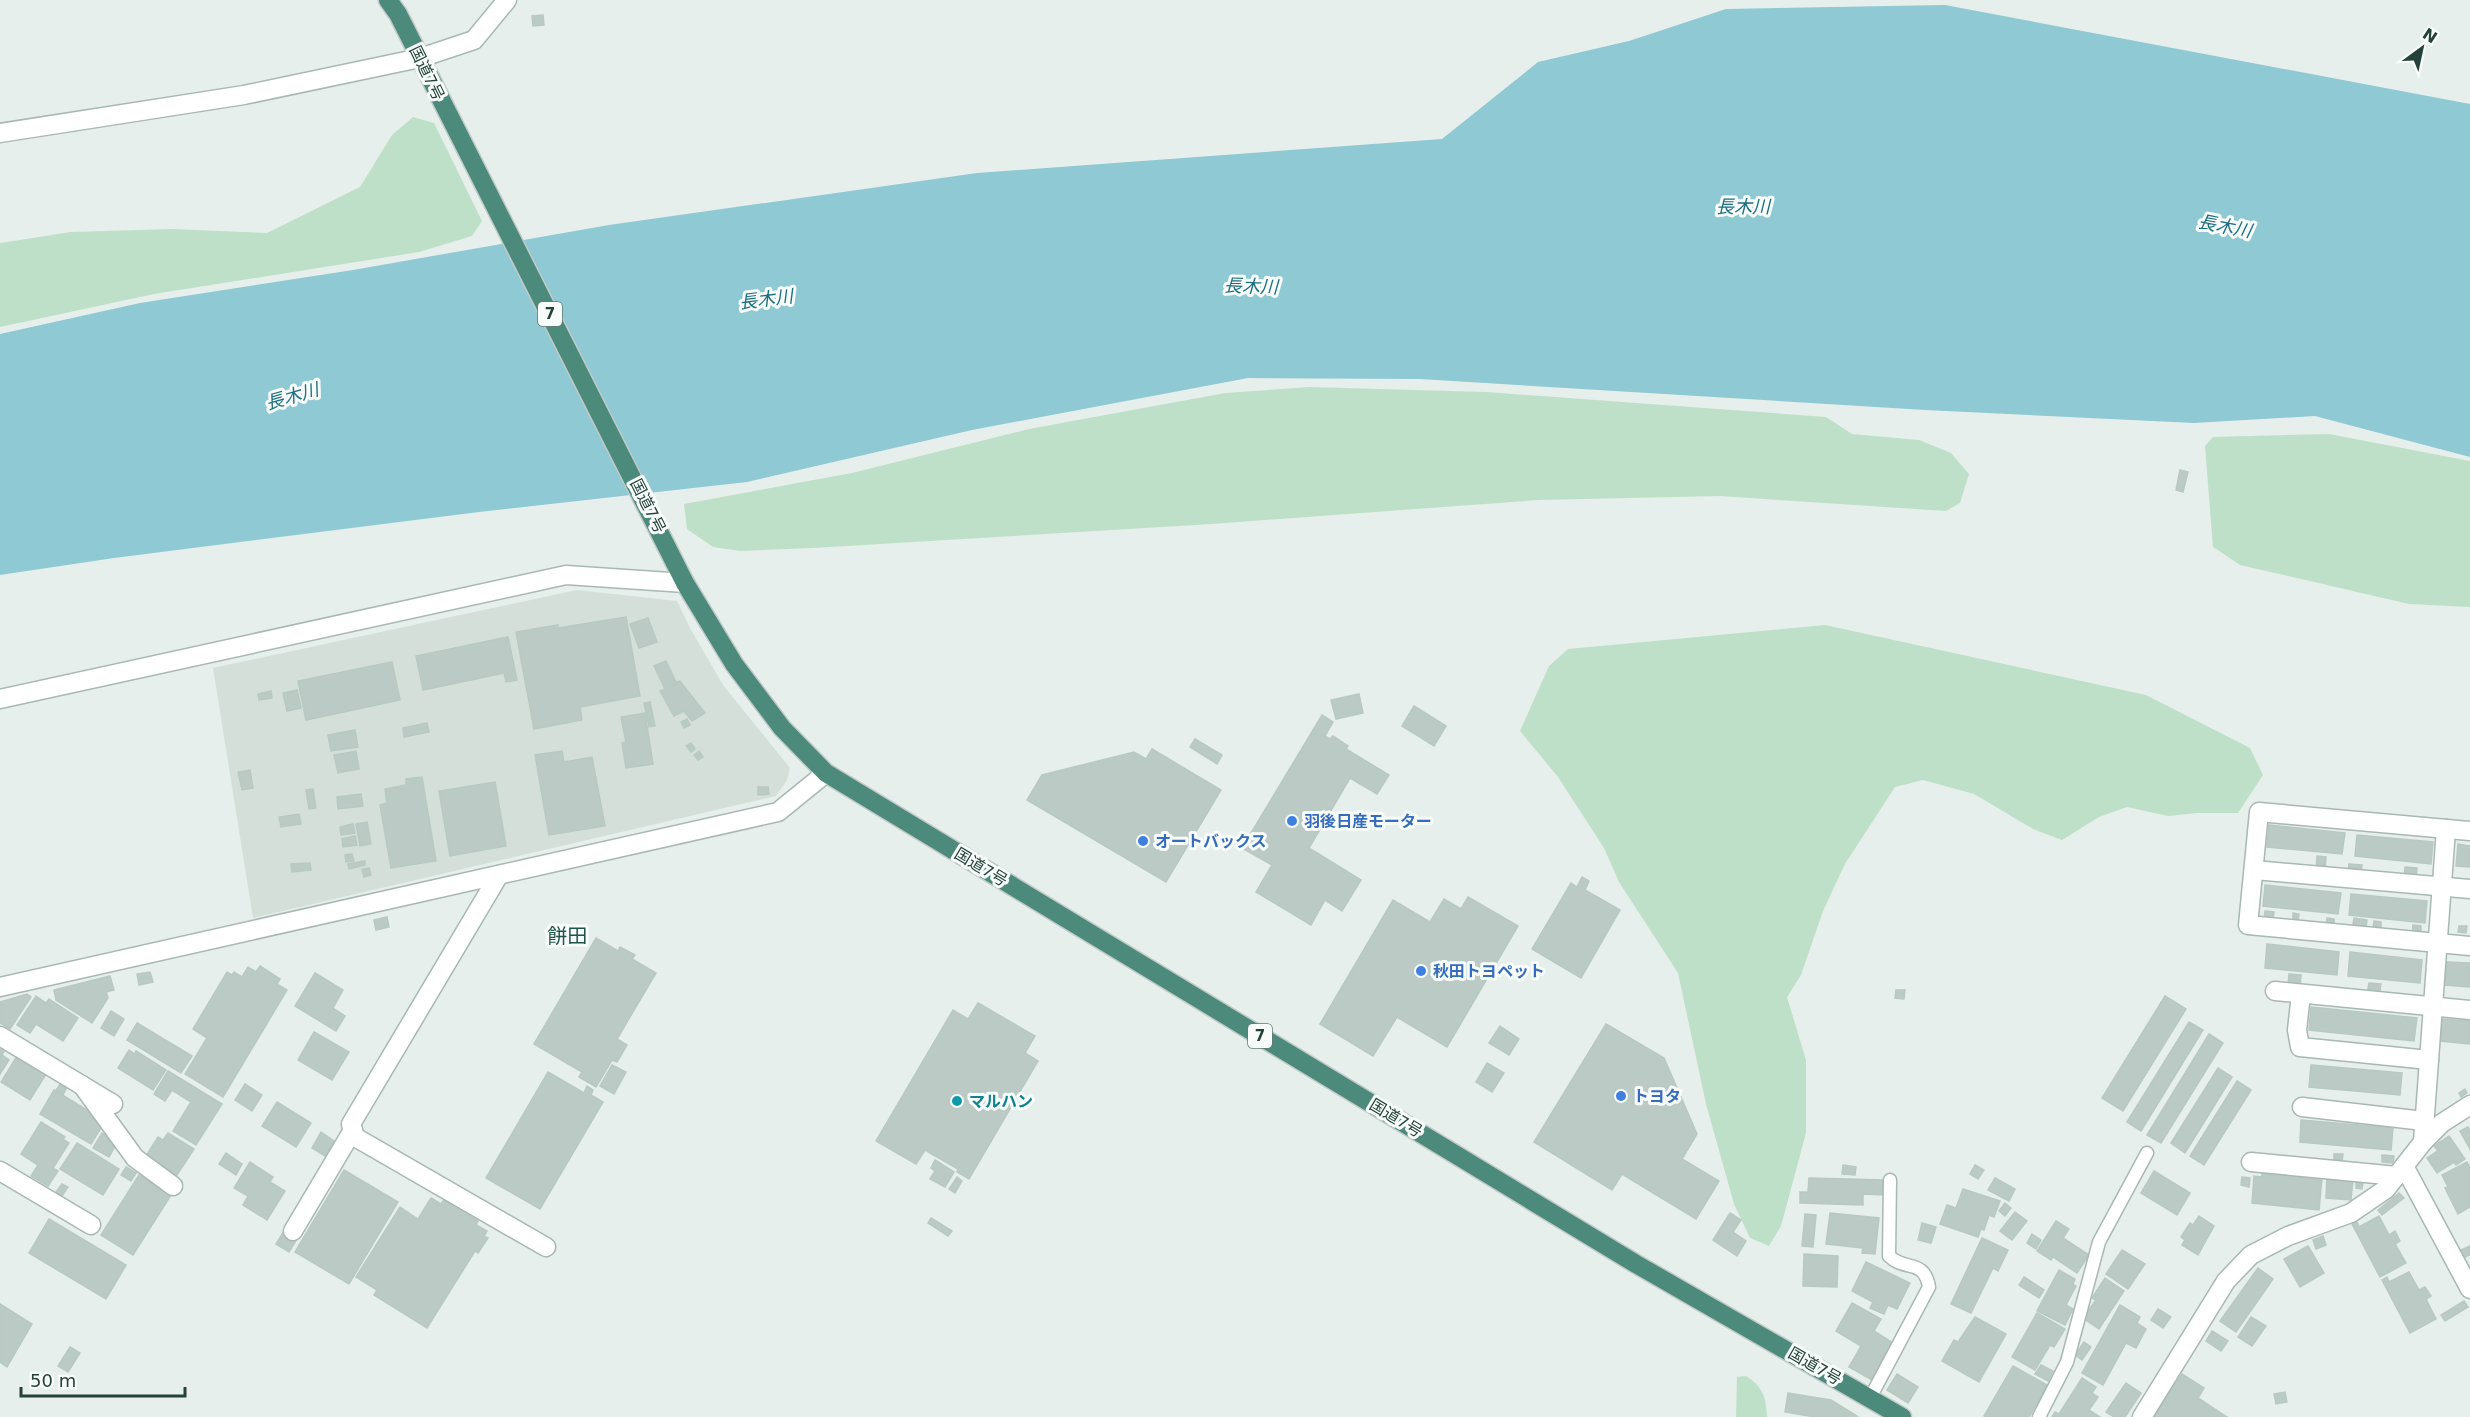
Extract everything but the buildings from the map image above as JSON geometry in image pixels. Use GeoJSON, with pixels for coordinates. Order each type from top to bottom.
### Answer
{"type":"FeatureCollection","features":[{"type":"Feature","properties":{"kind":"highway","name":"国道7号"},"geometry":{"type":"LineString","coordinates":[[388,0],[398,14],[675,559],[685,583],[734,664],[782,728],[826,773],[1636,1264],[1876,1407],[1902,1417]]}},
{"type":"Feature","properties":{"kind":"street"},"geometry":{"type":"LineString","coordinates":[[0,133],[244,95],[422,64],[474,40],[507,0]]}},
{"type":"Feature","properties":{"kind":"street"},"geometry":{"type":"LineString","coordinates":[[0,699],[566,575],[685,583]]}},
{"type":"Feature","properties":{"kind":"street"},"geometry":{"type":"LineString","coordinates":[[0,987],[778,812],[826,773]]}},
{"type":"Feature","properties":{"kind":"street"},"geometry":{"type":"LineString","coordinates":[[2470,831],[2259,812],[2248,925],[2470,946]]}},
{"type":"Feature","properties":{"kind":"street"},"geometry":{"type":"LineString","coordinates":[[2423,1142],[2446,829]]}},
{"type":"Feature","properties":{"kind":"street"},"geometry":{"type":"LineString","coordinates":[[2254,870],[2470,889]]}},
{"type":"Feature","properties":{"kind":"street"},"geometry":{"type":"LineString","coordinates":[[499,875],[351,1124],[354,1137],[546,1247]]}},
{"type":"Feature","properties":{"kind":"street"},"geometry":{"type":"LineString","coordinates":[[2275,991],[2470,1010]]}},
{"type":"Feature","properties":{"kind":"street"},"geometry":{"type":"LineString","coordinates":[[2301,994],[2297,1030],[2300,1047],[2429,1060]]}},
{"type":"Feature","properties":{"kind":"street"},"geometry":{"type":"LineString","coordinates":[[0,1036],[113,1104]]}},
{"type":"Feature","properties":{"kind":"street"},"geometry":{"type":"LineString","coordinates":[[81,1085],[135,1158],[173,1186]]}},
{"type":"Feature","properties":{"kind":"street"},"geometry":{"type":"LineString","coordinates":[[2142,1417],[2226,1281],[2250,1255],[2288,1236],[2351,1213],[2386,1189],[2423,1142],[2442,1123],[2470,1105]]}},
{"type":"Feature","properties":{"kind":"street"},"geometry":{"type":"LineString","coordinates":[[2302,1107],[2424,1121]]}},
{"type":"Feature","properties":{"kind":"street"},"geometry":{"type":"LineString","coordinates":[[293,1231],[353,1130]]}},
{"type":"Feature","properties":{"kind":"street"},"geometry":{"type":"LineString","coordinates":[[2252,1162],[2400,1171]]}},
{"type":"Feature","properties":{"kind":"street"},"geometry":{"type":"LineString","coordinates":[[0,1171],[91,1225]]}},
{"type":"Feature","properties":{"kind":"street"},"geometry":{"type":"LineString","coordinates":[[2400,1171],[2470,1289]]}},
{"type":"Feature","properties":{"kind":"lane"},"geometry":{"type":"LineString","coordinates":[[2038,1417],[2067,1362],[2098,1242],[2147,1153]]}},
{"type":"Feature","properties":{"kind":"lane"},"geometry":{"type":"LineString","coordinates":[[1876,1407],[1929,1287],[1927,1275],[1920,1269],[1894,1261],[1889,1256],[1890,1180]]}},
{"type":"Feature","properties":{"kind":"shaded area"},"geometry":{"type":"Polygon","coordinates":[[[577,590],[677,601],[723,685],[790,768],[787,780],[776,796],[253,918],[213,668],[577,590]]]}},
{"type":"Feature","properties":{"kind":"green space"},"geometry":{"type":"Polygon","coordinates":[[[413,117],[434,123],[482,221],[472,236],[419,252],[154,294],[0,327],[0,243],[71,232],[172,229],[267,233],[360,187],[392,135],[413,117]]]}},
{"type":"Feature","properties":{"kind":"green space"},"geometry":{"type":"Polygon","coordinates":[[[1309,387],[1486,392],[1826,417],[1852,434],[1919,440],[1951,453],[1969,474],[1960,503],[1946,511],[1719,496],[1538,500],[1212,524],[740,551],[713,547],[687,529],[684,504],[852,473],[1029,429],[1225,393],[1309,387]]]}},
{"type":"Feature","properties":{"kind":"green space"},"geometry":{"type":"Polygon","coordinates":[[[2329,434],[2470,461],[2470,607],[2409,604],[2240,565],[2213,547],[2205,446],[2213,437],[2329,434]]]}},
{"type":"Feature","properties":{"kind":"green space"},"geometry":{"type":"Polygon","coordinates":[[[1825,625],[2146,695],[2250,748],[2263,775],[2238,813],[2168,816],[2127,807],[2099,817],[2062,840],[2033,829],[1974,794],[1923,780],[1895,787],[1845,864],[1823,911],[1801,975],[1787,997],[1806,1060],[1806,1133],[1781,1226],[1769,1246],[1750,1238],[1734,1204],[1706,1104],[1678,973],[1619,882],[1604,848],[1558,777],[1520,731],[1549,666],[1568,649],[1825,625]]]}},
{"type":"Feature","properties":{"kind":"green space"},"geometry":{"type":"Polygon","coordinates":[[[1746,1376],[1762,1393],[1767,1417],[1736,1417],[1737,1377],[1746,1376]]]}},
{"type":"Feature","properties":{"kind":"water","name":"長木川"},"geometry":{"type":"Polygon","coordinates":[[[1945,5],[2470,104],[2470,457],[2315,416],[2194,423],[1925,410],[1420,379],[1248,378],[972,430],[747,482],[479,512],[114,558],[0,575],[0,334],[140,303],[353,270],[609,225],[977,173],[1442,139],[1538,62],[1629,41],[1726,9],[1945,5]]]}},
{"type":"Feature","properties":{"kind":"place","name":"羽後日産モーター"},"geometry":{"type":"Point","coordinates":[1292,821]}},
{"type":"Feature","properties":{"kind":"place","name":"オートバックス"},"geometry":{"type":"Point","coordinates":[1143,841]}},
{"type":"Feature","properties":{"kind":"place","name":"秋田トヨペット"},"geometry":{"type":"Point","coordinates":[1421,971]}},
{"type":"Feature","properties":{"kind":"place","name":"トヨタ"},"geometry":{"type":"Point","coordinates":[1621,1096]}},
{"type":"Feature","properties":{"kind":"place","name":"マルハン"},"geometry":{"type":"Point","coordinates":[957,1101]}},
{"type":"Feature","properties":{"kind":"district","name":"餅田"},"geometry":{"type":"Point","coordinates":[567,936]}}]}
